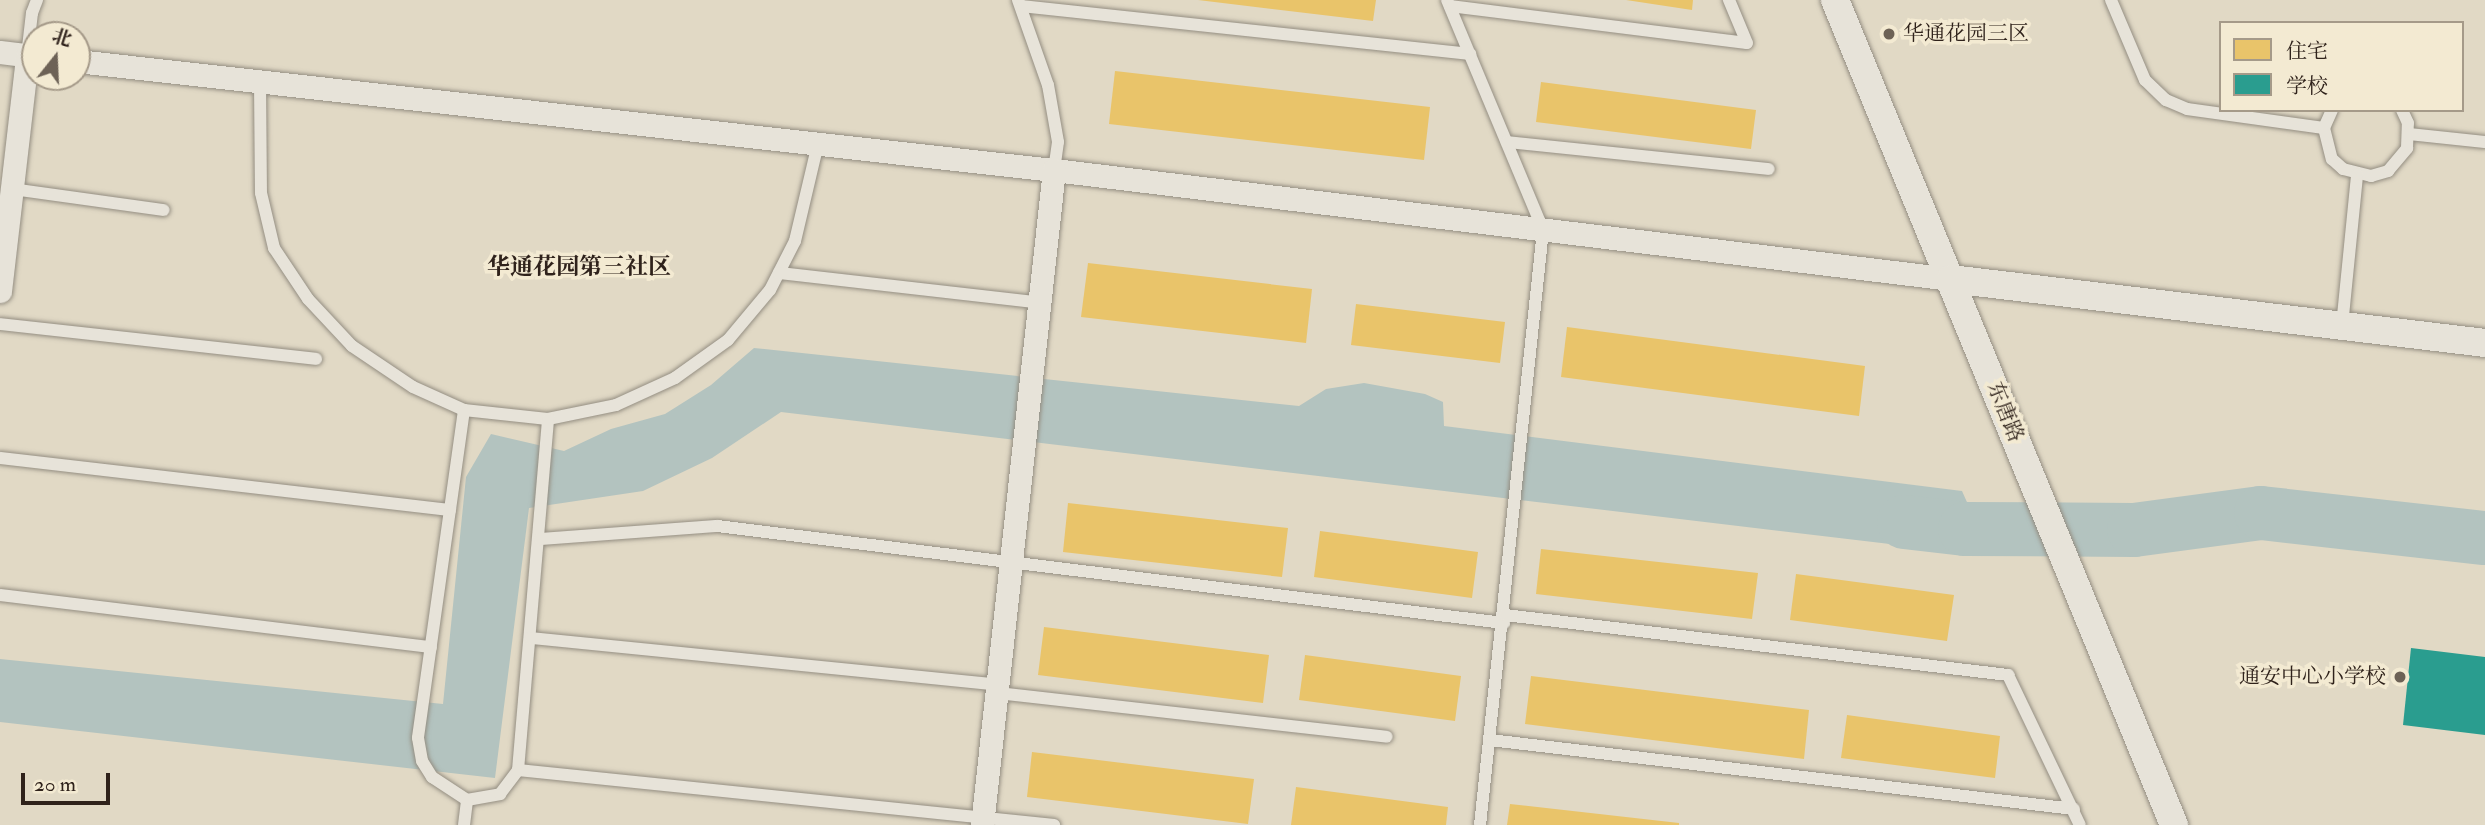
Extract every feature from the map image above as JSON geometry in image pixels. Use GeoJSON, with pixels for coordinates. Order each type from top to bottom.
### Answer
{"type":"FeatureCollection","features":[{"type":"Feature","properties":{"kind":"street","name":"东唐路"},"geometry":{"type":"LineString","coordinates":[[1835,0],[2174,825]]}},
{"type":"Feature","properties":{"kind":"street"},"geometry":{"type":"LineString","coordinates":[[0,52],[21,55]]}},
{"type":"Feature","properties":{"kind":"street"},"geometry":{"type":"LineString","coordinates":[[91,63],[1054,170],[2485,342]]}},
{"type":"Feature","properties":{"kind":"street"},"geometry":{"type":"LineString","coordinates":[[0,291],[8,197],[25,91]]}},
{"type":"Feature","properties":{"kind":"street"},"geometry":{"type":"LineString","coordinates":[[983,821],[1054,170]]}},
{"type":"Feature","properties":{"kind":"lane"},"geometry":{"type":"LineString","coordinates":[[32,21],[37,0]]}},
{"type":"Feature","properties":{"kind":"lane"},"geometry":{"type":"LineString","coordinates":[[1448,3],[1747,43],[1729,0]]}},
{"type":"Feature","properties":{"kind":"lane"},"geometry":{"type":"LineString","coordinates":[[2111,0],[2145,80],[2166,100],[2187,109],[2324,128]]}},
{"type":"Feature","properties":{"kind":"lane"},"geometry":{"type":"LineString","coordinates":[[1054,170],[1058,142],[1048,85],[1020,3],[1470,54]]}},
{"type":"Feature","properties":{"kind":"lane"},"geometry":{"type":"LineString","coordinates":[[1448,3],[1544,230],[1480,825]]}},
{"type":"Feature","properties":{"kind":"lane"},"geometry":{"type":"LineString","coordinates":[[260,82],[261,193],[274,248],[308,299],[352,346],[413,387],[464,410],[548,419],[616,405],[675,378],[727,340],[779,273],[794,242],[818,144]]}},
{"type":"Feature","properties":{"kind":"lane"},"geometry":{"type":"LineString","coordinates":[[2331,112],[2324,128],[2332,159],[2357,175],[2388,170],[2407,148],[2409,134],[2403,112]]}},
{"type":"Feature","properties":{"kind":"lane"},"geometry":{"type":"LineString","coordinates":[[2409,134],[2485,142]]}},
{"type":"Feature","properties":{"kind":"lane"},"geometry":{"type":"LineString","coordinates":[[1507,142],[1769,169]]}},
{"type":"Feature","properties":{"kind":"lane"},"geometry":{"type":"LineString","coordinates":[[2342,326],[2357,175]]}},
{"type":"Feature","properties":{"kind":"lane"},"geometry":{"type":"LineString","coordinates":[[8,197],[164,210]]}},
{"type":"Feature","properties":{"kind":"lane"},"geometry":{"type":"LineString","coordinates":[[779,273],[1041,303]]}},
{"type":"Feature","properties":{"kind":"lane"},"geometry":{"type":"LineString","coordinates":[[0,324],[316,359]]}},
{"type":"Feature","properties":{"kind":"lane"},"geometry":{"type":"LineString","coordinates":[[464,410],[418,738],[422,761],[432,777],[467,800],[500,794],[518,770],[544,512],[548,419]]}},
{"type":"Feature","properties":{"kind":"lane"},"geometry":{"type":"LineString","coordinates":[[0,458],[450,510]]}},
{"type":"Feature","properties":{"kind":"lane"},"geometry":{"type":"LineString","coordinates":[[540,539],[717,526],[1504,619],[2008,675],[2080,825]]}},
{"type":"Feature","properties":{"kind":"lane"},"geometry":{"type":"LineString","coordinates":[[0,595],[431,647]]}},
{"type":"Feature","properties":{"kind":"lane"},"geometry":{"type":"LineString","coordinates":[[531,638],[998,689],[1387,737]]}},
{"type":"Feature","properties":{"kind":"lane"},"geometry":{"type":"LineString","coordinates":[[1490,740],[2074,809]]}},
{"type":"Feature","properties":{"kind":"lane"},"geometry":{"type":"LineString","coordinates":[[518,770],[983,821],[1054,825]]}},
{"type":"Feature","properties":{"kind":"lane"},"geometry":{"type":"LineString","coordinates":[[464,825],[467,800]]}},
{"type":"Feature","properties":{"kind":"shaded area"},"geometry":{"type":"Polygon","coordinates":[[[754,348],[1299,406],[1326,389],[1364,383],[1425,394],[1443,402],[1444,426],[1962,491],[1991,556],[781,412],[712,458],[643,491],[529,508],[495,778],[0,722],[0,659],[443,704],[466,477],[491,434],[564,451],[611,429],[665,414],[711,385],[754,348]]]}},
{"type":"Feature","properties":{"kind":"building: 住宅"},"geometry":{"type":"Polygon","coordinates":[[[1198,0],[1376,0],[1373,21],[1198,0]]]}},
{"type":"Feature","properties":{"kind":"building: 住宅"},"geometry":{"type":"Polygon","coordinates":[[[1626,0],[1693,0],[1692,10],[1626,0]]]}},
{"type":"Feature","properties":{"kind":"building: 住宅"},"geometry":{"type":"Polygon","coordinates":[[[1115,71],[1430,107],[1424,160],[1109,124],[1115,71]]]}},
{"type":"Feature","properties":{"kind":"building: 住宅"},"geometry":{"type":"Polygon","coordinates":[[[1541,82],[1756,110],[1751,149],[1536,122],[1541,82]]]}},
{"type":"Feature","properties":{"kind":"building: 住宅"},"geometry":{"type":"Polygon","coordinates":[[[1088,263],[1312,289],[1306,343],[1081,317],[1088,263]]]}},
{"type":"Feature","properties":{"kind":"building: 住宅"},"geometry":{"type":"Polygon","coordinates":[[[1356,304],[1505,322],[1500,363],[1351,345],[1356,304]]]}},
{"type":"Feature","properties":{"kind":"building: 住宅"},"geometry":{"type":"Polygon","coordinates":[[[1567,327],[1865,366],[1859,416],[1561,377],[1567,327]]]}},
{"type":"Feature","properties":{"kind":"building: 住宅"},"geometry":{"type":"Polygon","coordinates":[[[1068,503],[1288,528],[1282,577],[1063,552],[1068,503]]]}},
{"type":"Feature","properties":{"kind":"building: 住宅"},"geometry":{"type":"Polygon","coordinates":[[[1320,531],[1478,552],[1472,598],[1314,577],[1320,531]]]}},
{"type":"Feature","properties":{"kind":"building: 住宅"},"geometry":{"type":"Polygon","coordinates":[[[1541,549],[1758,573],[1752,619],[1536,594],[1541,549]]]}},
{"type":"Feature","properties":{"kind":"building: 住宅"},"geometry":{"type":"Polygon","coordinates":[[[1796,574],[1954,595],[1947,641],[1790,620],[1796,574]]]}},
{"type":"Feature","properties":{"kind":"building: 住宅"},"geometry":{"type":"Polygon","coordinates":[[[1044,627],[1269,655],[1263,703],[1038,675],[1044,627]]]}},
{"type":"Feature","properties":{"kind":"building: 住宅"},"geometry":{"type":"Polygon","coordinates":[[[1305,655],[1461,676],[1455,721],[1299,700],[1305,655]]]}},
{"type":"Feature","properties":{"kind":"building: 住宅"},"geometry":{"type":"Polygon","coordinates":[[[1531,676],[1809,710],[1804,759],[1525,724],[1531,676]]]}},
{"type":"Feature","properties":{"kind":"building: 住宅"},"geometry":{"type":"Polygon","coordinates":[[[1847,715],[2000,736],[1995,778],[1841,758],[1847,715]]]}},
{"type":"Feature","properties":{"kind":"building: 住宅"},"geometry":{"type":"Polygon","coordinates":[[[1032,752],[1254,779],[1248,824],[1027,797],[1032,752]]]}},
{"type":"Feature","properties":{"kind":"building: 住宅"},"geometry":{"type":"Polygon","coordinates":[[[1296,787],[1448,807],[1446,825],[1291,825],[1296,787]]]}},
{"type":"Feature","properties":{"kind":"building: 住宅"},"geometry":{"type":"Polygon","coordinates":[[[1510,804],[1679,823],[1679,825],[1507,825],[1510,804]]]}},
{"type":"Feature","properties":{"kind":"building: 学校"},"geometry":{"type":"Polygon","coordinates":[[[2411,648],[2485,657],[2485,735],[2403,725],[2411,648]]]}},
{"type":"Feature","properties":{"kind":"waterway"},"geometry":{"type":"LineString","coordinates":[[1904,522],[1965,529],[2134,530],[2261,513],[2485,538]]}},
{"type":"Feature","properties":{"kind":"place","name":"华通花园三区"},"geometry":{"type":"Point","coordinates":[1889,34]}},
{"type":"Feature","properties":{"kind":"place","name":"通安中心小学校"},"geometry":{"type":"Point","coordinates":[2400,677]}},
{"type":"Feature","properties":{"kind":"district","name":"华通花园第三社区"},"geometry":{"type":"Point","coordinates":[579,267]}}]}
